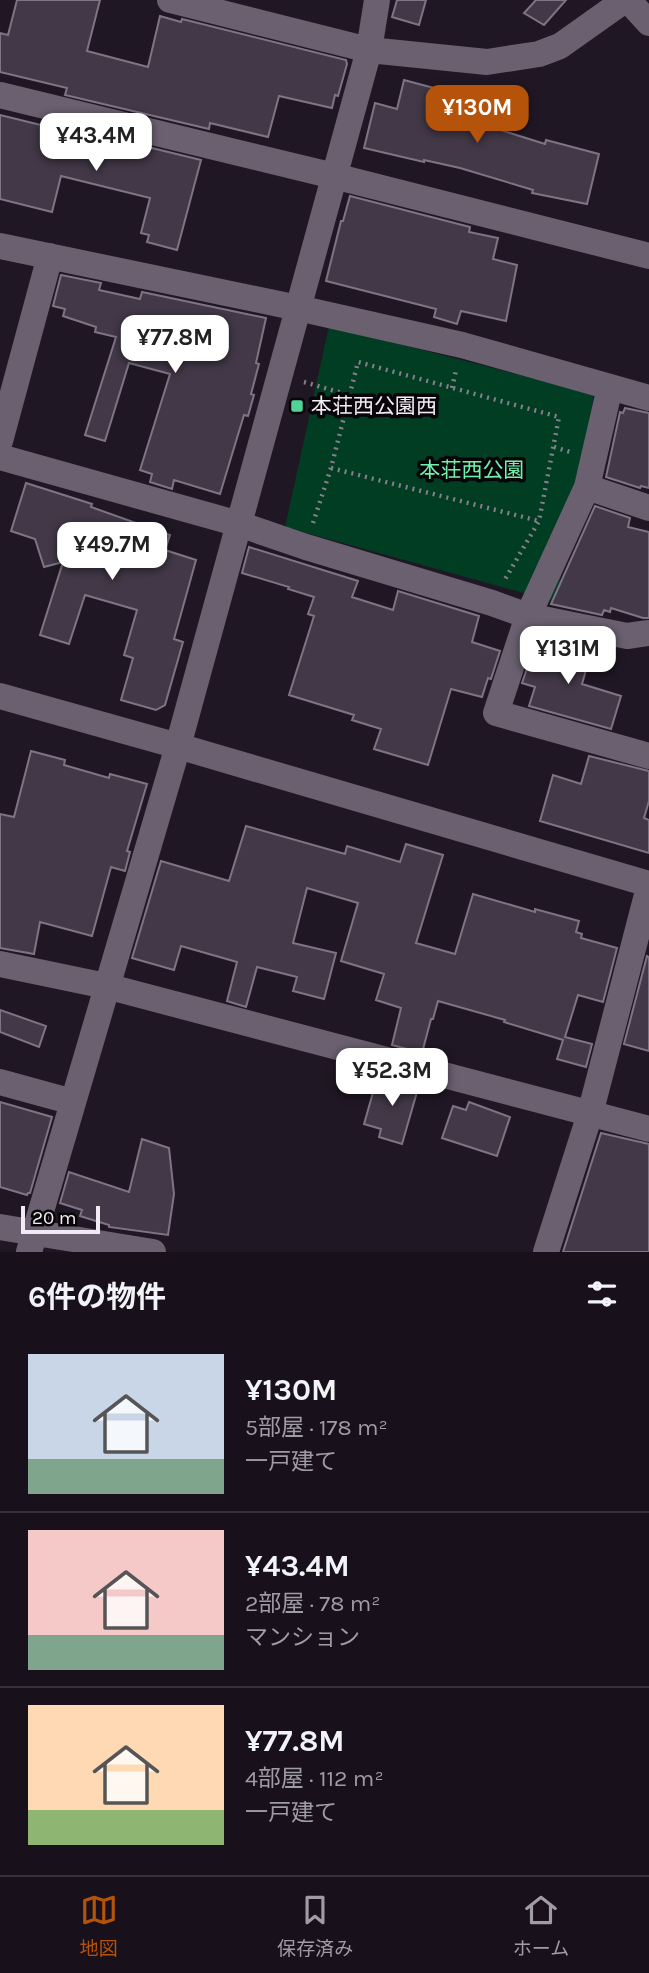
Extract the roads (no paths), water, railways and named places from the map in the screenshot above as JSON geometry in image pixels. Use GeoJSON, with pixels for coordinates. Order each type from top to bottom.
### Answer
{"type":"FeatureCollection","features":[{"type":"Feature","properties":{"kind":"street"},"geometry":{"type":"LineString","coordinates":[[170,0],[369,50],[486,62],[539,54],[560,46],[626,0],[649,23]]}},
{"type":"Feature","properties":{"kind":"street"},"geometry":{"type":"LineString","coordinates":[[32,1243],[178,746],[369,50],[377,0]]}},
{"type":"Feature","properties":{"kind":"street"},"geometry":{"type":"LineString","coordinates":[[0,95],[649,256]]}},
{"type":"Feature","properties":{"kind":"street"},"geometry":{"type":"LineString","coordinates":[[0,246],[462,345],[649,398]]}},
{"type":"Feature","properties":{"kind":"street"},"geometry":{"type":"LineString","coordinates":[[0,441],[50,256]]}},
{"type":"Feature","properties":{"kind":"street"},"geometry":{"type":"LineString","coordinates":[[610,387],[587,487],[528,616],[496,713],[649,756]]}},
{"type":"Feature","properties":{"kind":"street"},"geometry":{"type":"LineString","coordinates":[[0,457],[239,524],[528,616],[627,636],[649,633]]}},
{"type":"Feature","properties":{"kind":"street"},"geometry":{"type":"LineString","coordinates":[[587,487],[649,508]]}},
{"type":"Feature","properties":{"kind":"street"},"geometry":{"type":"LineString","coordinates":[[0,696],[649,886],[590,1114],[546,1252]]}},
{"type":"Feature","properties":{"kind":"street"},"geometry":{"type":"LineString","coordinates":[[0,964],[106,986],[649,1129]]}},
{"type":"Feature","properties":{"kind":"street"},"geometry":{"type":"LineString","coordinates":[[0,1082],[73,1102]]}},
{"type":"Feature","properties":{"kind":"street"},"geometry":{"type":"LineString","coordinates":[[0,1227],[32,1243],[153,1252]]}},
{"type":"Feature","properties":{"kind":"place","name":"本荘西公園西"},"geometry":{"type":"Point","coordinates":[297,406]}},
{"type":"Feature","properties":{"kind":"park label","name":"本荘西公園"},"geometry":{"type":"Point","coordinates":[472,470]}}]}
